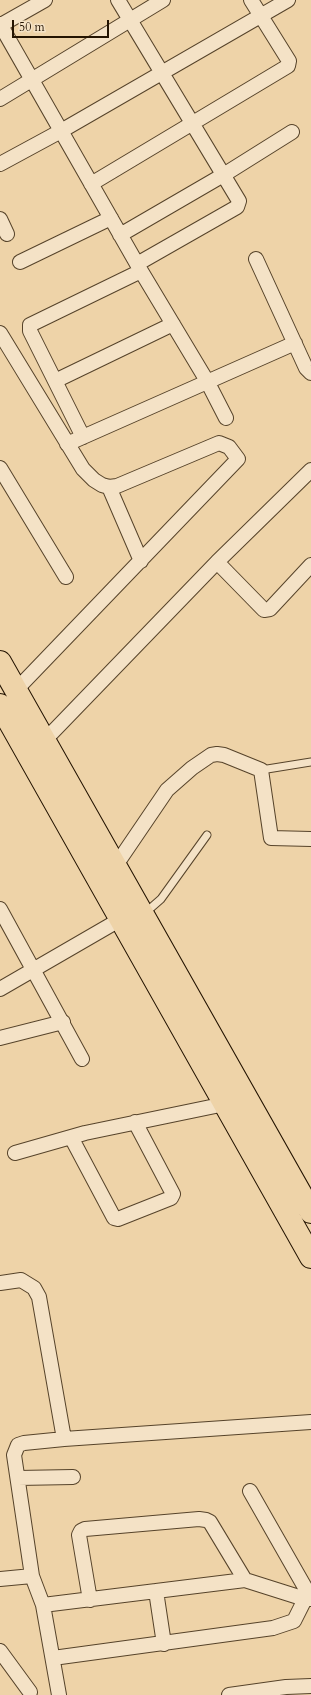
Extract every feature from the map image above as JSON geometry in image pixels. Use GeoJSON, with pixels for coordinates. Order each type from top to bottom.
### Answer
{"type":"FeatureCollection","features":[{"type":"Feature","properties":{"kind":"main road"},"geometry":{"type":"LineString","coordinates":[[0,662],[116,865],[311,1213]]}},
{"type":"Feature","properties":{"kind":"main road"},"geometry":{"type":"LineString","coordinates":[[0,705],[311,1258]]}},
{"type":"Feature","properties":{"kind":"street"},"geometry":{"type":"LineString","coordinates":[[45,0],[0,25],[139,268],[207,381],[226,418]]}},
{"type":"Feature","properties":{"kind":"street"},"geometry":{"type":"LineString","coordinates":[[83,436],[30,331],[30,325],[139,268],[237,207],[239,204],[238,197],[225,174],[192,124],[118,0]]}},
{"type":"Feature","properties":{"kind":"street"},"geometry":{"type":"LineString","coordinates":[[0,99],[163,0]]}},
{"type":"Feature","properties":{"kind":"street"},"geometry":{"type":"LineString","coordinates":[[91,184],[288,66],[289,61],[251,0]]}},
{"type":"Feature","properties":{"kind":"street"},"geometry":{"type":"LineString","coordinates":[[0,164],[162,74],[288,0]]}},
{"type":"Feature","properties":{"kind":"street"},"geometry":{"type":"LineString","coordinates":[[120,235],[225,174],[292,132]]}},
{"type":"Feature","properties":{"kind":"street"},"geometry":{"type":"LineString","coordinates":[[20,262],[111,218]]}},
{"type":"Feature","properties":{"kind":"street"},"geometry":{"type":"LineString","coordinates":[[0,219],[7,234]]}},
{"type":"Feature","properties":{"kind":"street"},"geometry":{"type":"LineString","coordinates":[[256,259],[306,368],[311,373]]}},
{"type":"Feature","properties":{"kind":"street"},"geometry":{"type":"LineString","coordinates":[[55,381],[173,324]]}},
{"type":"Feature","properties":{"kind":"street"},"geometry":{"type":"LineString","coordinates":[[0,333],[5,354],[88,475],[94,480],[109,487],[117,486],[219,443],[228,447],[236,456],[236,463],[16,690]]}},
{"type":"Feature","properties":{"kind":"street"},"geometry":{"type":"LineString","coordinates":[[67,444],[295,343]]}},
{"type":"Feature","properties":{"kind":"street"},"geometry":{"type":"LineString","coordinates":[[0,468],[66,577]]}},
{"type":"Feature","properties":{"kind":"street"},"geometry":{"type":"LineString","coordinates":[[45,740],[217,562],[311,470]]}},
{"type":"Feature","properties":{"kind":"street"},"geometry":{"type":"LineString","coordinates":[[109,487],[141,561]]}},
{"type":"Feature","properties":{"kind":"street"},"geometry":{"type":"LineString","coordinates":[[217,562],[264,610],[270,609],[311,565]]}},
{"type":"Feature","properties":{"kind":"street"},"geometry":{"type":"LineString","coordinates":[[116,865],[167,790],[192,768],[211,756],[224,755],[261,770],[271,838],[311,839]]}},
{"type":"Feature","properties":{"kind":"street"},"geometry":{"type":"LineString","coordinates":[[0,909],[82,1059]]}},
{"type":"Feature","properties":{"kind":"street"},"geometry":{"type":"LineString","coordinates":[[0,989],[121,919]]}},
{"type":"Feature","properties":{"kind":"street"},"geometry":{"type":"LineString","coordinates":[[0,1038],[62,1022]]}},
{"type":"Feature","properties":{"kind":"street"},"geometry":{"type":"LineString","coordinates":[[15,1153],[71,1137],[135,1122],[225,1104]]}},
{"type":"Feature","properties":{"kind":"street"},"geometry":{"type":"LineString","coordinates":[[71,1137],[114,1218],[118,1219],[171,1198],[173,1194],[135,1122]]}},
{"type":"Feature","properties":{"kind":"street"},"geometry":{"type":"LineString","coordinates":[[293,1226],[311,1213]]}},
{"type":"Feature","properties":{"kind":"street"},"geometry":{"type":"LineString","coordinates":[[0,1283],[20,1280],[34,1288],[39,1297],[64,1440]]}},
{"type":"Feature","properties":{"kind":"street"},"geometry":{"type":"LineString","coordinates":[[59,1695],[43,1605],[32,1576],[14,1455],[18,1446],[24,1443],[311,1422]]}},
{"type":"Feature","properties":{"kind":"street"},"geometry":{"type":"LineString","coordinates":[[18,1478],[73,1477]]}},
{"type":"Feature","properties":{"kind":"street"},"geometry":{"type":"LineString","coordinates":[[250,1491],[309,1598]]}},
{"type":"Feature","properties":{"kind":"street"},"geometry":{"type":"LineString","coordinates":[[90,1600],[79,1536],[81,1531],[85,1529],[200,1519],[206,1520],[210,1522],[245,1580]]}},
{"type":"Feature","properties":{"kind":"street"},"geometry":{"type":"LineString","coordinates":[[0,1579],[32,1576]]}},
{"type":"Feature","properties":{"kind":"street"},"geometry":{"type":"LineString","coordinates":[[43,1605],[245,1580],[309,1598]]}},
{"type":"Feature","properties":{"kind":"street"},"geometry":{"type":"LineString","coordinates":[[156,1591],[164,1644]]}},
{"type":"Feature","properties":{"kind":"street"},"geometry":{"type":"LineString","coordinates":[[53,1658],[164,1644],[286,1625],[294,1621],[309,1598]]}},
{"type":"Feature","properties":{"kind":"street"},"geometry":{"type":"LineString","coordinates":[[0,1650],[30,1692]]}},
{"type":"Feature","properties":{"kind":"street"},"geometry":{"type":"LineString","coordinates":[[229,1695],[275,1692],[311,1686]]}},
{"type":"Feature","properties":{"kind":"lane"},"geometry":{"type":"LineString","coordinates":[[261,770],[311,762]]}},
{"type":"Feature","properties":{"kind":"lane"},"geometry":{"type":"LineString","coordinates":[[143,914],[161,899],[208,835]]}}]}
